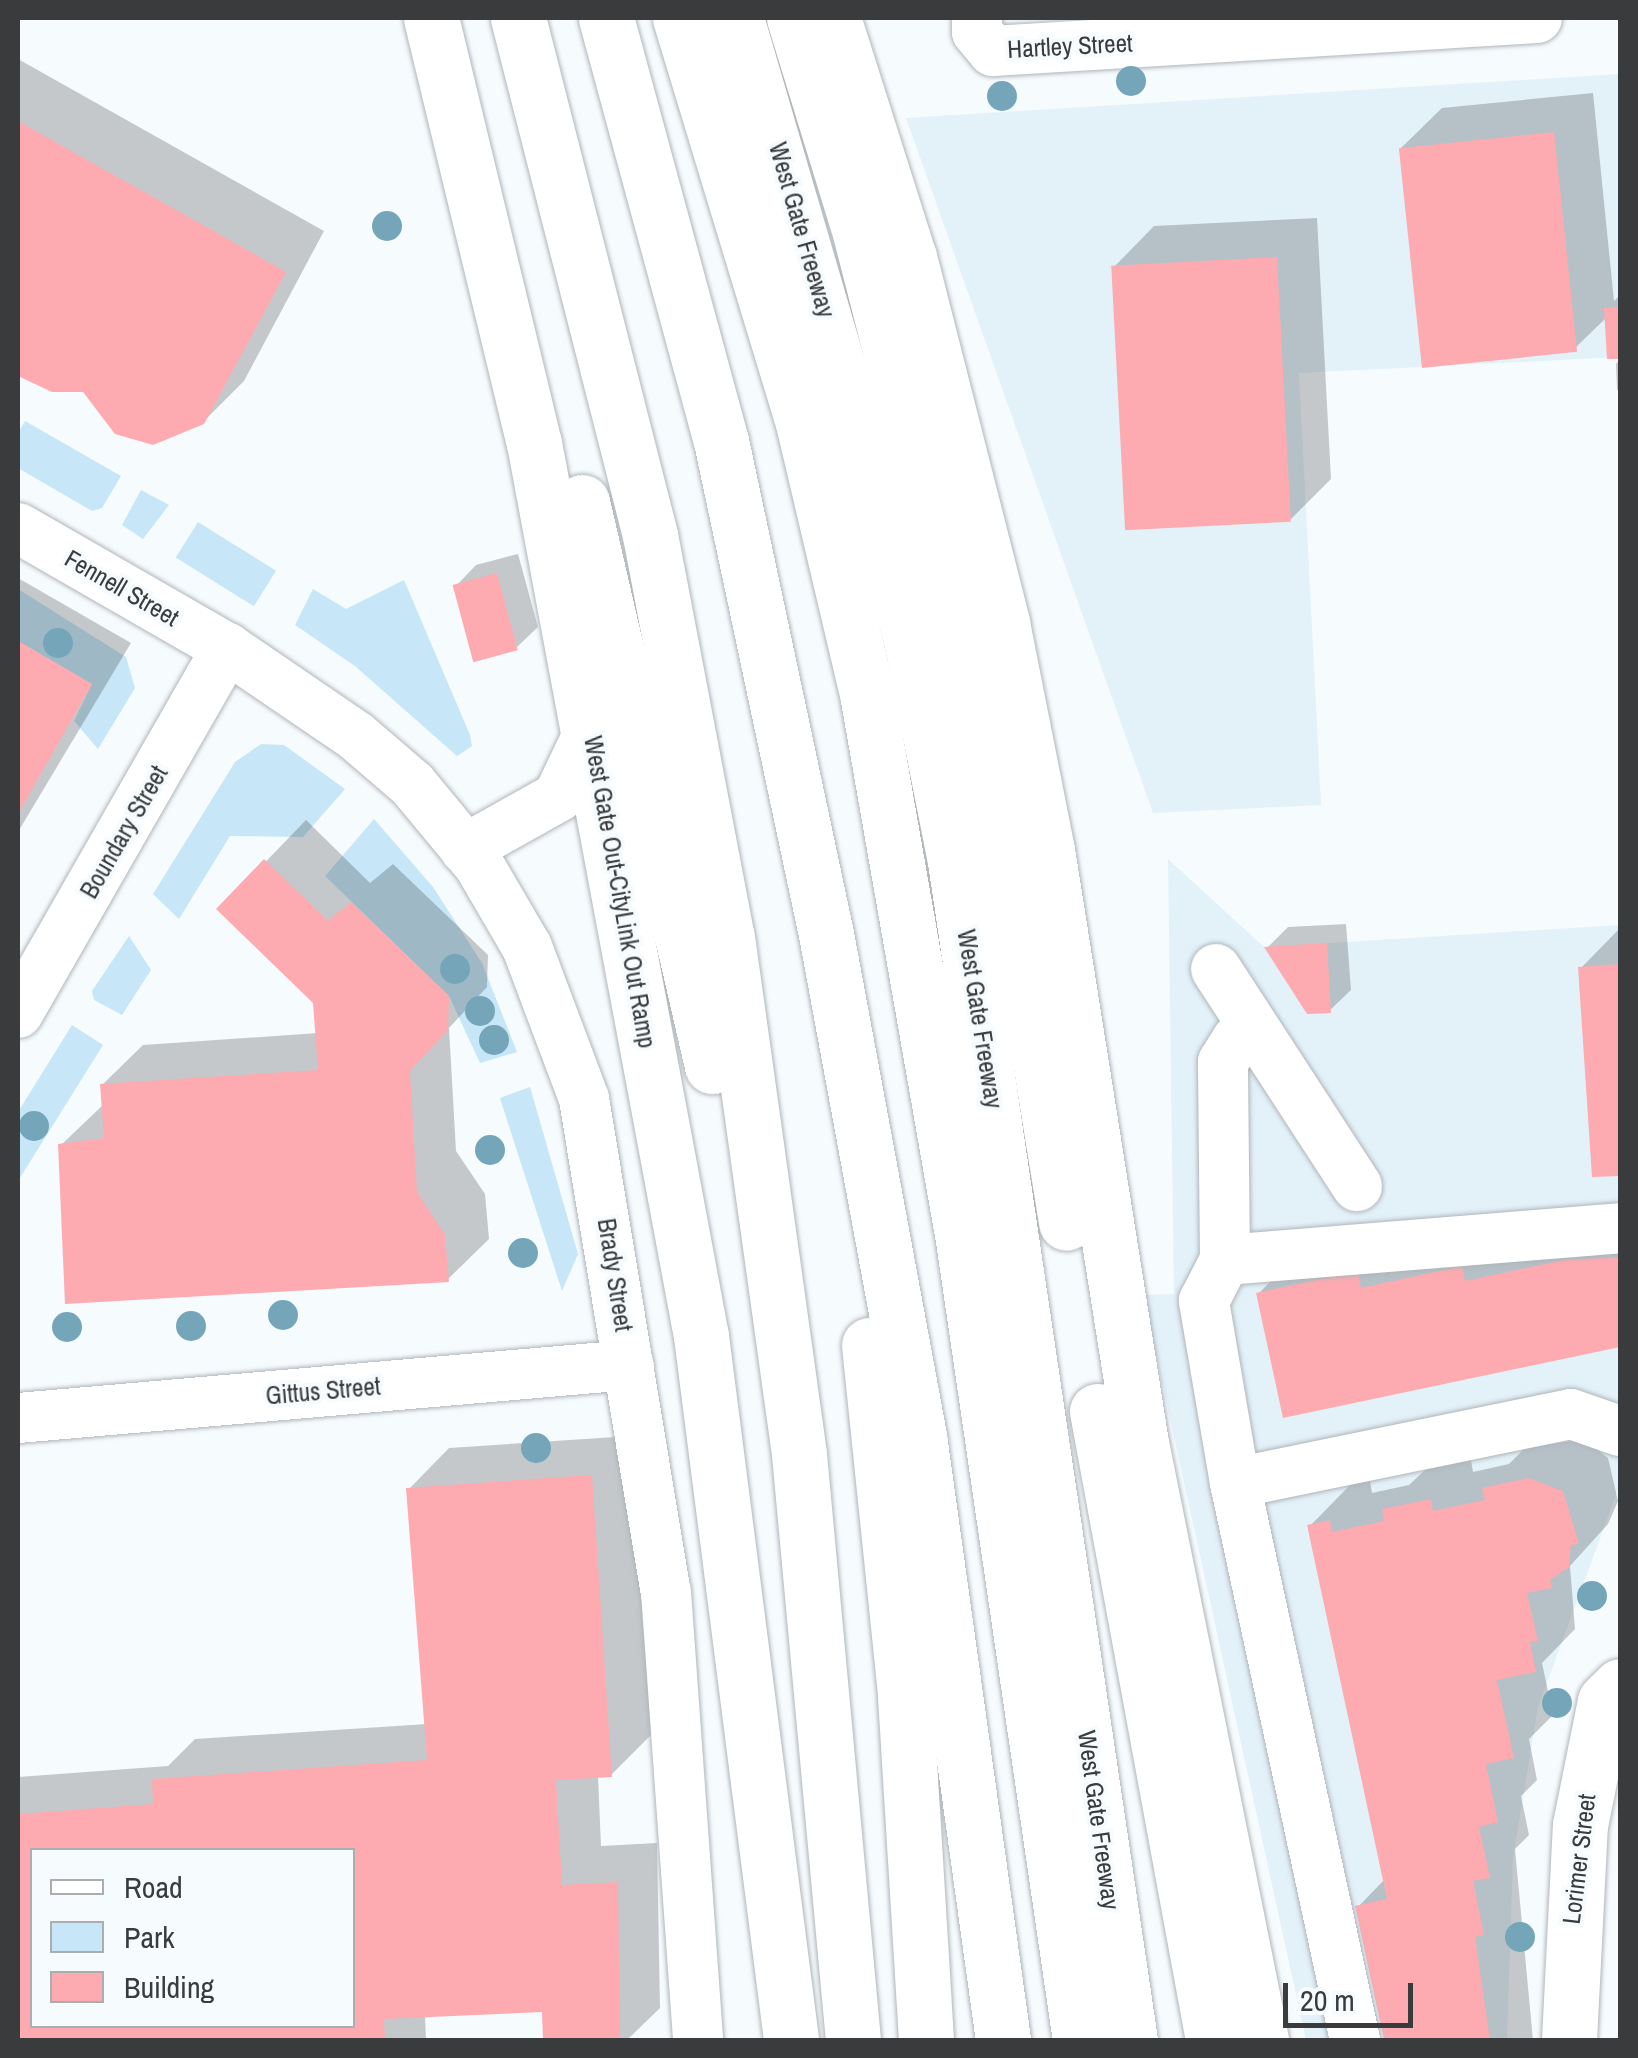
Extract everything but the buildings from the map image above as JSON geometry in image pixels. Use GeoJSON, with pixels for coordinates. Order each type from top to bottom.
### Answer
{"type":"FeatureCollection","features":[{"type":"Feature","properties":{"kind":"main road","name":"West Gate Out-CityLink Out Ramp"},"geometry":{"type":"LineString","coordinates":[[431,18],[529,424],[591,728],[701,1336],[762,1776]]}},
{"type":"Feature","properties":{"kind":"main road"},"geometry":{"type":"LineString","coordinates":[[463,18],[564,422],[799,1454]]}},
{"type":"Feature","properties":{"kind":"main road"},"geometry":{"type":"LineString","coordinates":[[518,18],[650,535],[727,936],[799,1454],[853,2040]]}},
{"type":"Feature","properties":{"kind":"main road"},"geometry":{"type":"LineString","coordinates":[[606,18],[721,441],[826,934],[919,1436],[1003,2040]]}},
{"type":"Feature","properties":{"kind":"main road"},"geometry":{"type":"LineString","coordinates":[[680,18],[803,423],[872,718],[957,1203],[1080,2040]]}},
{"type":"Feature","properties":{"kind":"main road","name":"West Gate Freeway"},"geometry":{"type":"LineString","coordinates":[[736,18],[866,464],[948,824],[1130,2040]]}},
{"type":"Feature","properties":{"kind":"main road"},"geometry":{"type":"LineString","coordinates":[[794,18],[865,251],[960,622],[1003,832],[1128,1595],[1214,2040]]}},
{"type":"Feature","properties":{"kind":"main road"},"geometry":{"type":"LineString","coordinates":[[833,18],[910,258],[1002,623],[1047,850],[1140,1443],[1261,2040]]}},
{"type":"Feature","properties":{"kind":"main road"},"geometry":{"type":"LineString","coordinates":[[826,934],[906,1696],[926,2040]]}},
{"type":"Feature","properties":{"kind":"main road"},"geometry":{"type":"LineString","coordinates":[[1128,1595],[1174,2040]]}},
{"type":"Feature","properties":{"kind":"main road","name":"Lorimer Street"},"geometry":{"type":"LineString","coordinates":[[1569,2040],[1580,1825],[1605,1701],[1620,1686]]}},
{"type":"Feature","properties":{"kind":"main road"},"geometry":{"type":"LineString","coordinates":[[752,2040],[762,1776]]}},
{"type":"Feature","properties":{"kind":"main road"},"geometry":{"type":"LineString","coordinates":[[762,1776],[791,2040]]}},
{"type":"Feature","properties":{"kind":"street","name":"Hartley Street"},"geometry":{"type":"LineString","coordinates":[[977,18],[977,32],[993,51],[1365,23],[1538,18]]}},
{"type":"Feature","properties":{"kind":"street","name":"Fennell Street"},"geometry":{"type":"LineString","coordinates":[[18,528],[227,648]]}},
{"type":"Feature","properties":{"kind":"street","name":"Brady Street"},"geometry":{"type":"LineString","coordinates":[[227,648],[356,736],[412,784],[465,849],[527,947],[570,1056],[595,1155],[666,1592],[698,2040]]}},
{"type":"Feature","properties":{"kind":"street","name":"Boundary Street"},"geometry":{"type":"LineString","coordinates":[[18,1013],[227,648]]}},
{"type":"Feature","properties":{"kind":"street"},"geometry":{"type":"LineString","coordinates":[[465,849],[558,796],[591,728]]}},
{"type":"Feature","properties":{"kind":"street"},"geometry":{"type":"LineString","coordinates":[[1216,970],[1356,1186]]}},
{"type":"Feature","properties":{"kind":"street"},"geometry":{"type":"LineString","coordinates":[[1256,1031],[1237,1040],[1223,1062],[1224,1260],[1207,1290],[1204,1320],[1354,2040]]}},
{"type":"Feature","properties":{"kind":"street"},"geometry":{"type":"LineString","coordinates":[[1224,1260],[1620,1228]]}},
{"type":"Feature","properties":{"kind":"street","name":"Gittus Street"},"geometry":{"type":"LineString","coordinates":[[18,1418],[629,1366]]}},
{"type":"Feature","properties":{"kind":"street"},"geometry":{"type":"LineString","coordinates":[[1236,1483],[1571,1414],[1620,1430]]}},
{"type":"Feature","properties":{"kind":"shaded area"},"geometry":{"type":"Polygon","coordinates":[[[1620,74],[1620,357],[1299,373],[1321,805],[1153,813],[906,118],[1620,74]]]}},
{"type":"Feature","properties":{"kind":"shaded area"},"geometry":{"type":"Polygon","coordinates":[[[1168,859],[1264,947],[1620,925],[1620,1484],[1538,1707],[1513,1858],[1507,2040],[1306,2040],[1143,1295],[1174,1294],[1168,859]]]}},
{"type":"Feature","properties":{"kind":"green space"},"geometry":{"type":"Polygon","coordinates":[[[25,421],[121,476],[102,508],[92,511],[18,468],[18,433],[25,421]]]}},
{"type":"Feature","properties":{"kind":"green space"},"geometry":{"type":"Polygon","coordinates":[[[141,490],[169,505],[143,539],[122,525],[141,490]]]}},
{"type":"Feature","properties":{"kind":"green space"},"geometry":{"type":"Polygon","coordinates":[[[198,522],[276,571],[254,606],[176,558],[198,522]]]}},
{"type":"Feature","properties":{"kind":"green space"},"geometry":{"type":"Polygon","coordinates":[[[404,580],[470,735],[472,746],[457,756],[355,666],[295,625],[313,589],[346,609],[404,580]]]}},
{"type":"Feature","properties":{"kind":"green space"},"geometry":{"type":"Polygon","coordinates":[[[18,589],[126,657],[135,688],[98,749],[74,721],[92,684],[18,641],[18,589]]]}},
{"type":"Feature","properties":{"kind":"green space"},"geometry":{"type":"Polygon","coordinates":[[[261,744],[284,745],[345,789],[303,837],[230,836],[179,919],[153,894],[235,762],[261,744]]]}},
{"type":"Feature","properties":{"kind":"green space"},"geometry":{"type":"Polygon","coordinates":[[[374,819],[433,887],[482,963],[517,1052],[480,1063],[449,996],[325,876],[374,819]]]}},
{"type":"Feature","properties":{"kind":"green space"},"geometry":{"type":"Polygon","coordinates":[[[129,936],[151,970],[122,1015],[94,1000],[92,991],[129,936]]]}},
{"type":"Feature","properties":{"kind":"green space"},"geometry":{"type":"Polygon","coordinates":[[[72,1025],[103,1045],[18,1181],[18,1112],[72,1025]]]}},
{"type":"Feature","properties":{"kind":"green space"},"geometry":{"type":"Polygon","coordinates":[[[530,1087],[578,1254],[562,1291],[500,1098],[530,1087]]]}}]}
